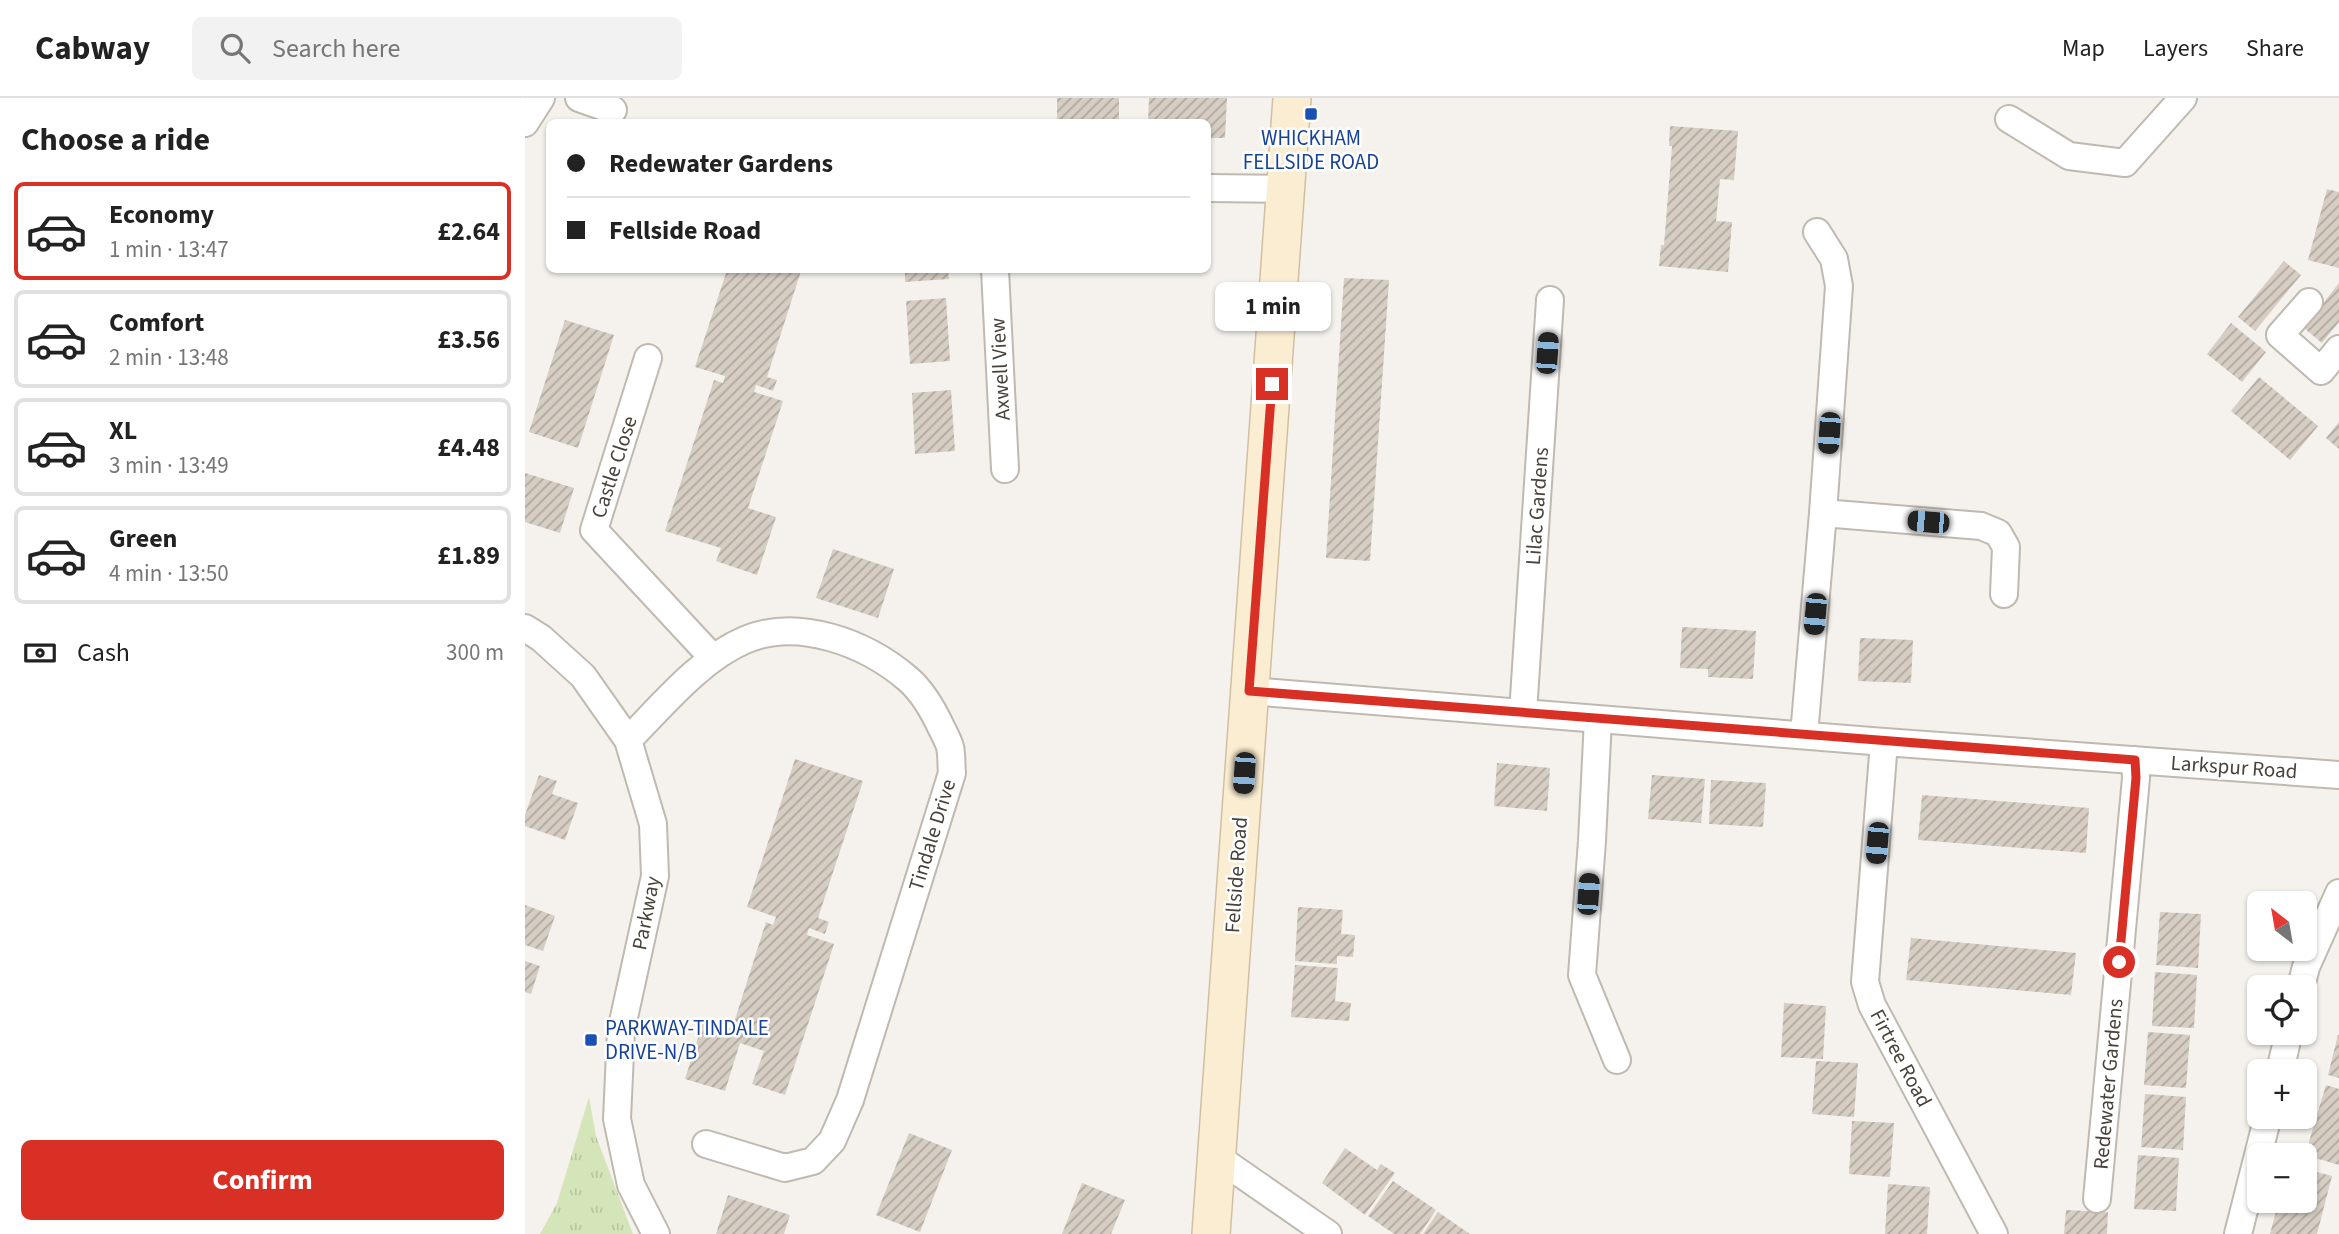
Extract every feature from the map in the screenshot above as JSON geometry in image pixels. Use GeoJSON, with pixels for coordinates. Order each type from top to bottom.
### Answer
{"type":"FeatureCollection","features":[{"type":"Feature","properties":{"kind":"street"},"geometry":{"type":"LineString","coordinates":[[525,123],[541,98]]}},
{"type":"Feature","properties":{"kind":"street"},"geometry":{"type":"LineString","coordinates":[[579,98],[613,110]]}},
{"type":"Feature","properties":{"kind":"street","name":"Fellside Road"},"geometry":{"type":"LineString","coordinates":[[1210,1234],[1292,98]]}},
{"type":"Feature","properties":{"kind":"street"},"geometry":{"type":"LineString","coordinates":[[2009,118],[2069,156],[2125,163],[2183,98]]}},
{"type":"Feature","properties":{"kind":"street"},"geometry":{"type":"LineString","coordinates":[[1211,188],[1286,189]]}},
{"type":"Feature","properties":{"kind":"street"},"geometry":{"type":"LineString","coordinates":[[1804,735],[1839,286],[1834,259],[1817,232]]}},
{"type":"Feature","properties":{"kind":"street","name":"Axwell View"},"geometry":{"type":"LineString","coordinates":[[995,273],[1005,469]]}},
{"type":"Feature","properties":{"kind":"street","name":"Lilac Gardens"},"geometry":{"type":"LineString","coordinates":[[1523,713],[1550,300]]}},
{"type":"Feature","properties":{"kind":"street"},"geometry":{"type":"LineString","coordinates":[[2309,302],[2280,335],[2321,371],[2339,349]]}},
{"type":"Feature","properties":{"kind":"street","name":"Castle Close"},"geometry":{"type":"LineString","coordinates":[[648,358],[594,530],[712,657]]}},
{"type":"Feature","properties":{"kind":"street"},"geometry":{"type":"LineString","coordinates":[[1823,513],[1981,526],[1998,533],[2006,547],[2004,594]]}},
{"type":"Feature","properties":{"kind":"street","name":"Parkway"},"geometry":{"type":"LineString","coordinates":[[525,628],[541,638],[583,676],[628,740],[653,824],[655,876],[621,1031],[617,1119],[631,1185],[656,1234]]}},
{"type":"Feature","properties":{"kind":"street","name":"Tindale Drive"},"geometry":{"type":"LineString","coordinates":[[628,740],[712,657],[745,640],[778,630],[812,634],[846,643],[881,659],[910,681],[926,701],[950,747],[952,773],[850,1100],[832,1142],[813,1161],[785,1168],[706,1144]]}},
{"type":"Feature","properties":{"kind":"street","name":"Larkspur Road"},"geometry":{"type":"LineString","coordinates":[[1249,691],[2339,775]]}},
{"type":"Feature","properties":{"kind":"street"},"geometry":{"type":"LineString","coordinates":[[1598,719],[1582,975],[1617,1060]]}},
{"type":"Feature","properties":{"kind":"street","name":"Firtree Road"},"geometry":{"type":"LineString","coordinates":[[1884,742],[1865,982],[1872,1005],[1994,1234]]}},
{"type":"Feature","properties":{"kind":"street","name":"Redewater Gardens"},"geometry":{"type":"LineString","coordinates":[[2097,1199],[2136,778],[2135,760]]}},
{"type":"Feature","properties":{"kind":"street"},"geometry":{"type":"LineString","coordinates":[[2304,975],[2339,893]]}},
{"type":"Feature","properties":{"kind":"street"},"geometry":{"type":"LineString","coordinates":[[2238,1234],[2265,1129]]}},
{"type":"Feature","properties":{"kind":"street"},"geometry":{"type":"LineString","coordinates":[[1217,1157],[1328,1234]]}},
{"type":"Feature","properties":{"kind":"green space"},"geometry":{"type":"Polygon","coordinates":[[[589,1097],[596,1136],[633,1234],[540,1234],[557,1203],[589,1097]]]}},
{"type":"Feature","properties":{"kind":"building"},"geometry":{"type":"Polygon","coordinates":[[[1057,98],[1119,98],[1119,119],[1057,119],[1057,98]]]}},
{"type":"Feature","properties":{"kind":"building"},"geometry":{"type":"Polygon","coordinates":[[[1149,98],[1227,98],[1225,138],[1211,138],[1211,119],[1148,119],[1149,98]]]}},
{"type":"Feature","properties":{"kind":"building"},"geometry":{"type":"Polygon","coordinates":[[[1670,126],[1738,131],[1734,180],[1720,179],[1716,221],[1732,222],[1728,272],[1659,266],[1661,245],[1664,245],[1672,146],[1669,146],[1670,126]]]}},
{"type":"Feature","properties":{"kind":"building"},"geometry":{"type":"Polygon","coordinates":[[[2327,189],[2339,192],[2339,268],[2308,260],[2327,189]]]}},
{"type":"Feature","properties":{"kind":"building"},"geometry":{"type":"Polygon","coordinates":[[[2284,261],[2301,275],[2255,331],[2238,317],[2284,261]]]}},
{"type":"Feature","properties":{"kind":"building"},"geometry":{"type":"Polygon","coordinates":[[[726,273],[800,273],[767,377],[777,380],[773,391],[756,385],[754,392],[783,401],[748,508],[776,517],[757,575],[716,561],[721,548],[665,531],[714,380],[723,383],[725,376],[695,367],[726,273]]]}},
{"type":"Feature","properties":{"kind":"building"},"geometry":{"type":"Polygon","coordinates":[[[905,273],[948,273],[949,279],[905,282],[905,273]]]}},
{"type":"Feature","properties":{"kind":"building"},"geometry":{"type":"Polygon","coordinates":[[[1344,278],[1389,280],[1370,561],[1326,558],[1344,278]]]}},
{"type":"Feature","properties":{"kind":"building"},"geometry":{"type":"Polygon","coordinates":[[[2339,283],[2339,322],[2322,343],[2304,328],[2339,283]]]}},
{"type":"Feature","properties":{"kind":"building"},"geometry":{"type":"Polygon","coordinates":[[[946,298],[950,361],[910,364],[906,301],[946,298]]]}},
{"type":"Feature","properties":{"kind":"building"},"geometry":{"type":"Polygon","coordinates":[[[565,320],[614,335],[578,448],[529,432],[565,320]]]}},
{"type":"Feature","properties":{"kind":"building"},"geometry":{"type":"Polygon","coordinates":[[[2231,323],[2266,352],[2242,382],[2207,354],[2231,323]]]}},
{"type":"Feature","properties":{"kind":"building"},"geometry":{"type":"Polygon","coordinates":[[[2259,377],[2318,426],[2290,460],[2231,411],[2259,377]]]}},
{"type":"Feature","properties":{"kind":"building"},"geometry":{"type":"Polygon","coordinates":[[[951,390],[955,451],[915,454],[912,393],[951,390]]]}},
{"type":"Feature","properties":{"kind":"building"},"geometry":{"type":"Polygon","coordinates":[[[2339,422],[2339,449],[2326,438],[2339,422]]]}},
{"type":"Feature","properties":{"kind":"building"},"geometry":{"type":"Polygon","coordinates":[[[525,473],[574,488],[560,533],[525,522],[525,473]]]}},
{"type":"Feature","properties":{"kind":"building"},"geometry":{"type":"Polygon","coordinates":[[[833,549],[894,569],[878,618],[816,598],[833,549]]]}},
{"type":"Feature","properties":{"kind":"building"},"geometry":{"type":"Polygon","coordinates":[[[1682,627],[1756,631],[1753,679],[1708,677],[1708,669],[1680,668],[1682,627]]]}},
{"type":"Feature","properties":{"kind":"building"},"geometry":{"type":"Polygon","coordinates":[[[1860,638],[1913,640],[1911,683],[1858,681],[1860,638]]]}},
{"type":"Feature","properties":{"kind":"building"},"geometry":{"type":"Polygon","coordinates":[[[795,759],[863,781],[818,918],[829,922],[825,934],[809,928],[807,935],[834,944],[785,1095],[752,1084],[764,1051],[740,1043],[725,1091],[685,1079],[704,1019],[732,1029],[766,922],[773,925],[776,917],[747,907],[795,759]]]}},
{"type":"Feature","properties":{"kind":"building"},"geometry":{"type":"Polygon","coordinates":[[[1497,763],[1550,768],[1547,811],[1494,806],[1497,763]]]}},
{"type":"Feature","properties":{"kind":"building"},"geometry":{"type":"Polygon","coordinates":[[[539,775],[557,781],[552,794],[578,803],[565,840],[525,826],[525,815],[539,775]]]}},
{"type":"Feature","properties":{"kind":"building"},"geometry":{"type":"Polygon","coordinates":[[[1652,775],[1705,779],[1701,823],[1648,819],[1652,775]]]}},
{"type":"Feature","properties":{"kind":"building"},"geometry":{"type":"Polygon","coordinates":[[[1711,780],[1766,783],[1763,827],[1709,824],[1711,780]]]}},
{"type":"Feature","properties":{"kind":"building"},"geometry":{"type":"Polygon","coordinates":[[[1922,795],[2089,808],[2086,853],[1918,840],[1922,795]]]}},
{"type":"Feature","properties":{"kind":"building"},"geometry":{"type":"Polygon","coordinates":[[[525,905],[555,916],[543,951],[525,945],[525,905]]]}},
{"type":"Feature","properties":{"kind":"building"},"geometry":{"type":"Polygon","coordinates":[[[1298,907],[1343,910],[1341,934],[1355,935],[1353,957],[1337,956],[1337,964],[1295,961],[1298,907]]]}},
{"type":"Feature","properties":{"kind":"building"},"geometry":{"type":"Polygon","coordinates":[[[2160,912],[2201,914],[2198,968],[2156,965],[2160,912]]]}},
{"type":"Feature","properties":{"kind":"building"},"geometry":{"type":"Polygon","coordinates":[[[1911,938],[2076,953],[2071,995],[1906,980],[1911,938]]]}},
{"type":"Feature","properties":{"kind":"building"},"geometry":{"type":"Polygon","coordinates":[[[525,961],[540,966],[531,994],[525,992],[525,961]]]}},
{"type":"Feature","properties":{"kind":"building"},"geometry":{"type":"Polygon","coordinates":[[[1295,965],[1338,968],[1335,1001],[1351,1003],[1349,1021],[1291,1017],[1295,965]]]}},
{"type":"Feature","properties":{"kind":"building"},"geometry":{"type":"Polygon","coordinates":[[[2155,972],[2197,975],[2194,1028],[2152,1026],[2155,972]]]}},
{"type":"Feature","properties":{"kind":"building"},"geometry":{"type":"Polygon","coordinates":[[[1784,1003],[1826,1006],[1823,1059],[1781,1057],[1784,1003]]]}},
{"type":"Feature","properties":{"kind":"building"},"geometry":{"type":"Polygon","coordinates":[[[2148,1032],[2190,1035],[2186,1088],[2144,1085],[2148,1032]]]}},
{"type":"Feature","properties":{"kind":"building"},"geometry":{"type":"Polygon","coordinates":[[[2339,1035],[2339,1078],[2328,1075],[2339,1035]]]}},
{"type":"Feature","properties":{"kind":"building"},"geometry":{"type":"Polygon","coordinates":[[[1816,1061],[1858,1063],[1854,1117],[1812,1114],[1816,1061]]]}},
{"type":"Feature","properties":{"kind":"building"},"geometry":{"type":"Polygon","coordinates":[[[2326,1085],[2339,1089],[2339,1165],[2317,1159],[2317,1143],[2309,1143],[2313,1129],[2317,1129],[2317,1115],[2326,1085]]]}},
{"type":"Feature","properties":{"kind":"building"},"geometry":{"type":"Polygon","coordinates":[[[2145,1094],[2186,1097],[2183,1150],[2141,1147],[2145,1094]]]}},
{"type":"Feature","properties":{"kind":"building"},"geometry":{"type":"Polygon","coordinates":[[[1852,1121],[1894,1123],[1890,1177],[1849,1174],[1852,1121]]]}},
{"type":"Feature","properties":{"kind":"building"},"geometry":{"type":"Polygon","coordinates":[[[909,1133],[952,1150],[920,1232],[876,1215],[909,1133]]]}},
{"type":"Feature","properties":{"kind":"building"},"geometry":{"type":"Polygon","coordinates":[[[1345,1148],[1377,1170],[1381,1164],[1395,1173],[1365,1215],[1322,1183],[1345,1148]]]}},
{"type":"Feature","properties":{"kind":"building"},"geometry":{"type":"Polygon","coordinates":[[[2138,1155],[2179,1158],[2176,1211],[2134,1209],[2138,1155]]]}},
{"type":"Feature","properties":{"kind":"building"},"geometry":{"type":"Polygon","coordinates":[[[2317,1172],[2332,1176],[2317,1234],[2270,1234],[2276,1213],[2317,1213],[2317,1172]]]}},
{"type":"Feature","properties":{"kind":"building"},"geometry":{"type":"Polygon","coordinates":[[[1393,1181],[1436,1210],[1420,1234],[1394,1234],[1368,1216],[1393,1181]]]}},
{"type":"Feature","properties":{"kind":"building"},"geometry":{"type":"Polygon","coordinates":[[[1082,1183],[1125,1200],[1111,1234],[1062,1234],[1082,1183]]]}},
{"type":"Feature","properties":{"kind":"building"},"geometry":{"type":"Polygon","coordinates":[[[1888,1184],[1930,1187],[1927,1234],[1885,1234],[1888,1184]]]}},
{"type":"Feature","properties":{"kind":"building"},"geometry":{"type":"Polygon","coordinates":[[[728,1195],[790,1215],[784,1234],[716,1234],[728,1195]]]}},
{"type":"Feature","properties":{"kind":"building"},"geometry":{"type":"Polygon","coordinates":[[[2066,1210],[2108,1212],[2107,1234],[2064,1234],[2066,1210]]]}},
{"type":"Feature","properties":{"kind":"building"},"geometry":{"type":"Polygon","coordinates":[[[1438,1212],[1470,1234],[1423,1234],[1438,1212]]]}},
{"type":"Feature","properties":{"kind":"place","name":"WHICKHAM FELLSIDE ROAD"},"geometry":{"type":"Point","coordinates":[1311,114]}},
{"type":"Feature","properties":{"kind":"place","name":"PARKWAY-TINDALE DRIVE-N/B"},"geometry":{"type":"Point","coordinates":[591,1040]}},
{"type":"Feature","properties":{"kind":"route"},"geometry":{"type":"LineString","coordinates":[[1272,384],[1249,691],[2135,760],[2136,778],[2119,962]]}}]}
